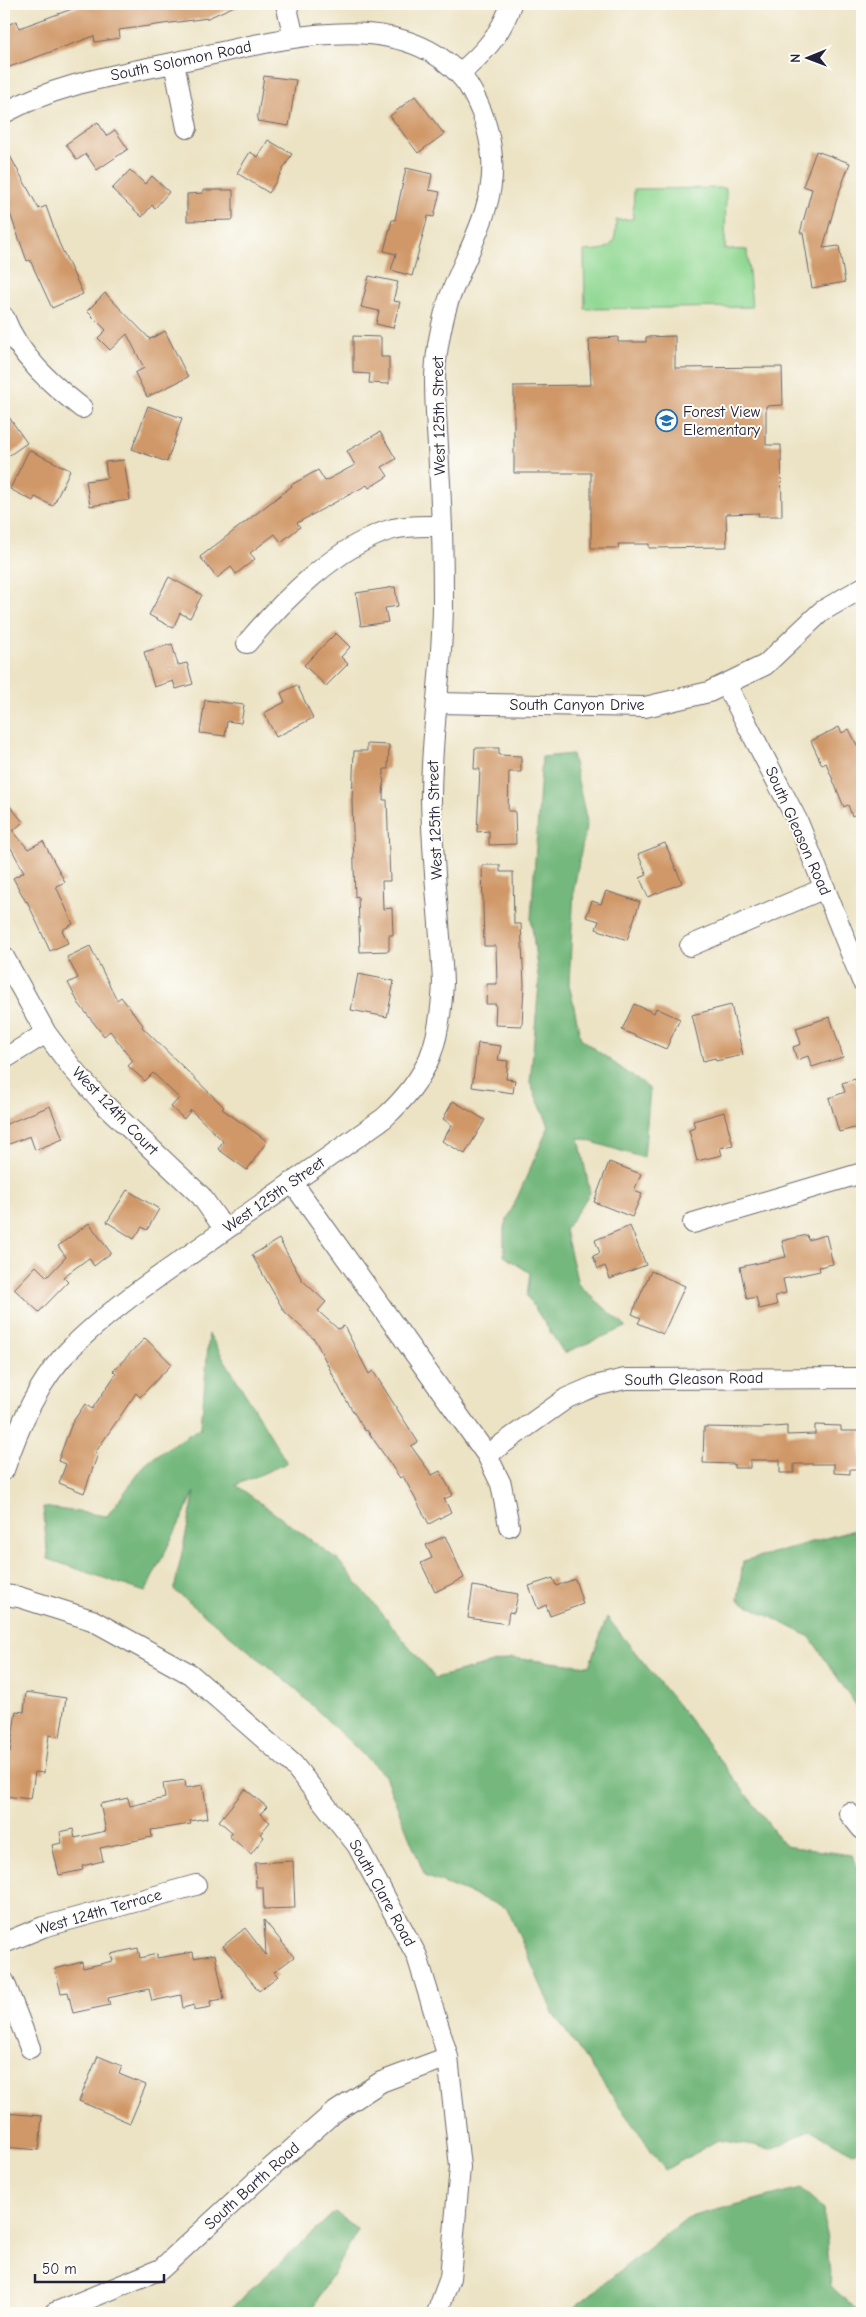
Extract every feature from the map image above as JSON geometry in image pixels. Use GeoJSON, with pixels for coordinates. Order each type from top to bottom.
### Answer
{"type":"FeatureCollection","features":[{"type":"Feature","properties":{"kind":"street"},"geometry":{"type":"LineString","coordinates":[[286,4],[294,37]]}},
{"type":"Feature","properties":{"kind":"street"},"geometry":{"type":"LineString","coordinates":[[460,73],[490,44],[506,22],[512,4]]}},
{"type":"Feature","properties":{"kind":"street","name":"South Solomon Road"},"geometry":{"type":"LineString","coordinates":[[4,113],[57,89],[328,30],[362,28]]}},
{"type":"Feature","properties":{"kind":"street","name":"West 125th Street"},"geometry":{"type":"LineString","coordinates":[[4,1470],[9,1439],[71,1347],[103,1318],[141,1289],[384,1118],[408,1096],[424,1071],[436,1040],[441,1012],[443,982],[431,800],[443,607],[442,526],[435,384],[436,356],[448,303],[487,207],[492,183],[489,135],[483,113],[460,73],[446,59],[410,39],[384,30],[362,28]]}},
{"type":"Feature","properties":{"kind":"street"},"geometry":{"type":"LineString","coordinates":[[174,63],[187,128]]}},
{"type":"Feature","properties":{"kind":"street"},"geometry":{"type":"LineString","coordinates":[[4,317],[25,354],[47,380],[82,408]]}},
{"type":"Feature","properties":{"kind":"street"},"geometry":{"type":"LineString","coordinates":[[247,643],[274,610],[306,582],[349,551],[369,539],[393,529],[442,526]]}},
{"type":"Feature","properties":{"kind":"street","name":"South Canyon Drive"},"geometry":{"type":"LineString","coordinates":[[437,703],[644,707],[709,692],[765,665],[822,611],[862,588]]}},
{"type":"Feature","properties":{"kind":"street","name":"South Gleason Road"},"geometry":{"type":"LineString","coordinates":[[726,684],[798,822],[862,981]]}},
{"type":"Feature","properties":{"kind":"street"},"geometry":{"type":"LineString","coordinates":[[690,946],[825,888]]}},
{"type":"Feature","properties":{"kind":"street","name":"West 124th Court"},"geometry":{"type":"LineString","coordinates":[[4,957],[46,1033],[72,1068],[104,1104],[201,1196],[225,1230]]}},
{"type":"Feature","properties":{"kind":"street"},"geometry":{"type":"LineString","coordinates":[[4,1060],[46,1033]]}},
{"type":"Feature","properties":{"kind":"street"},"geometry":{"type":"LineString","coordinates":[[693,1223],[862,1173]]}},
{"type":"Feature","properties":{"kind":"street"},"geometry":{"type":"LineString","coordinates":[[292,1182],[487,1455],[501,1484],[509,1526]]}},
{"type":"Feature","properties":{"kind":"street","name":"South Gleason Road"},"geometry":{"type":"LineString","coordinates":[[487,1455],[567,1398],[595,1386],[625,1379],[862,1378]]}},
{"type":"Feature","properties":{"kind":"street","name":"South Clare Road"},"geometry":{"type":"LineString","coordinates":[[4,1595],[19,1597],[92,1620],[190,1674],[293,1764],[357,1845],[412,1947],[448,2057],[460,2167],[450,2278],[437,2313]]}},
{"type":"Feature","properties":{"kind":"street"},"geometry":{"type":"LineString","coordinates":[[849,1813],[862,1828]]}},
{"type":"Feature","properties":{"kind":"street","name":"West 124th Terrace"},"geometry":{"type":"LineString","coordinates":[[4,1943],[43,1927],[196,1885]]}},
{"type":"Feature","properties":{"kind":"street"},"geometry":{"type":"LineString","coordinates":[[4,1981],[30,2048]]}},
{"type":"Feature","properties":{"kind":"street","name":"South Barth Road"},"geometry":{"type":"LineString","coordinates":[[54,2313],[161,2269],[254,2182],[332,2114],[381,2082],[448,2057]]}},
{"type":"Feature","properties":{"kind":"green space"},"geometry":{"type":"Polygon","coordinates":[[[726,188],[725,249],[747,250],[752,307],[585,309],[584,251],[600,250],[610,246],[615,237],[616,220],[633,219],[634,189],[726,188]]]}},
{"type":"Feature","properties":{"kind":"green space"},"geometry":{"type":"Polygon","coordinates":[[[572,754],[587,822],[574,888],[569,984],[581,1039],[650,1089],[644,1158],[579,1138],[590,1193],[565,1230],[578,1284],[626,1327],[564,1353],[527,1296],[530,1273],[504,1256],[504,1227],[549,1126],[530,1083],[539,984],[531,919],[542,757],[572,754]]]}},
{"type":"Feature","properties":{"kind":"green space"},"geometry":{"type":"Polygon","coordinates":[[[209,1334],[287,1463],[236,1485],[338,1560],[435,1678],[512,1658],[589,1666],[607,1617],[696,1728],[785,1846],[852,1855],[862,1877],[862,2148],[853,2153],[811,2130],[771,2149],[718,2140],[665,2170],[553,2013],[507,1908],[425,1876],[385,1776],[291,1685],[174,1590],[195,1492],[145,1592],[48,1559],[43,1507],[107,1516],[148,1461],[201,1427],[209,1334]]]}},
{"type":"Feature","properties":{"kind":"green space"},"geometry":{"type":"Polygon","coordinates":[[[862,1528],[862,1714],[810,1637],[738,1600],[743,1561],[862,1528]]]}},
{"type":"Feature","properties":{"kind":"green space"},"geometry":{"type":"Polygon","coordinates":[[[800,2188],[824,2209],[831,2286],[859,2313],[567,2313],[686,2218],[800,2188]]]}},
{"type":"Feature","properties":{"kind":"green space"},"geometry":{"type":"Polygon","coordinates":[[[335,2212],[358,2230],[310,2313],[230,2313],[230,2309],[335,2212]]]}},
{"type":"Feature","properties":{"kind":"building"},"geometry":{"type":"Polygon","coordinates":[[[86,4],[239,4],[208,18],[119,30],[120,38],[95,42],[94,36],[4,69],[4,26],[17,21],[19,28],[86,4]]]}},
{"type":"Feature","properties":{"kind":"building"},"geometry":{"type":"Polygon","coordinates":[[[264,76],[296,80],[289,126],[257,121],[264,76]]]}},
{"type":"Feature","properties":{"kind":"building"},"geometry":{"type":"Polygon","coordinates":[[[415,96],[444,134],[418,153],[390,116],[415,96]]]}},
{"type":"Feature","properties":{"kind":"building"},"geometry":{"type":"Polygon","coordinates":[[[98,122],[106,136],[115,130],[128,149],[97,170],[86,154],[77,160],[66,144],[98,122]]]}},
{"type":"Feature","properties":{"kind":"building"},"geometry":{"type":"Polygon","coordinates":[[[268,140],[292,154],[269,193],[237,173],[250,152],[258,157],[268,140]]]}},
{"type":"Feature","properties":{"kind":"building"},"geometry":{"type":"Polygon","coordinates":[[[4,145],[39,209],[46,206],[59,243],[83,294],[52,308],[30,260],[27,261],[8,208],[4,211],[4,145]]]}},
{"type":"Feature","properties":{"kind":"building"},"geometry":{"type":"Polygon","coordinates":[[[816,151],[850,163],[837,198],[823,248],[839,246],[845,282],[812,288],[803,233],[800,233],[812,189],[803,186],[816,151]]]}},
{"type":"Feature","properties":{"kind":"building"},"geometry":{"type":"Polygon","coordinates":[[[406,168],[432,174],[429,190],[440,192],[434,217],[428,216],[412,276],[391,270],[396,254],[384,251],[392,220],[395,220],[406,168]]]}},
{"type":"Feature","properties":{"kind":"building"},"geometry":{"type":"Polygon","coordinates":[[[130,170],[145,184],[152,176],[169,192],[155,208],[152,205],[142,217],[112,189],[130,170]]]}},
{"type":"Feature","properties":{"kind":"building"},"geometry":{"type":"Polygon","coordinates":[[[203,190],[233,190],[233,220],[187,221],[187,194],[203,193],[203,190]]]}},
{"type":"Feature","properties":{"kind":"building"},"geometry":{"type":"Polygon","coordinates":[[[369,276],[398,282],[393,301],[400,302],[393,328],[376,324],[379,311],[361,307],[369,276]]]}},
{"type":"Feature","properties":{"kind":"building"},"geometry":{"type":"Polygon","coordinates":[[[105,293],[150,339],[165,331],[188,377],[147,397],[135,373],[144,368],[127,334],[110,350],[98,338],[106,330],[87,311],[105,293]]]}},
{"type":"Feature","properties":{"kind":"building"},"geometry":{"type":"Polygon","coordinates":[[[353,336],[381,337],[381,357],[389,357],[389,384],[369,383],[370,374],[353,373],[353,336]]]}},
{"type":"Feature","properties":{"kind":"building","name":"Forest View Elementary"},"geometry":{"type":"Polygon","coordinates":[[[675,336],[675,368],[782,367],[783,405],[766,406],[766,445],[781,445],[782,516],[758,516],[759,513],[726,514],[727,547],[649,548],[649,544],[618,544],[619,548],[591,548],[591,473],[514,473],[514,386],[591,385],[589,339],[618,337],[618,342],[646,342],[646,337],[675,336]]]}},
{"type":"Feature","properties":{"kind":"building"},"geometry":{"type":"Polygon","coordinates":[[[148,406],[182,418],[167,462],[132,449],[148,406]]]}},
{"type":"Feature","properties":{"kind":"building"},"geometry":{"type":"Polygon","coordinates":[[[4,410],[27,443],[4,459],[4,410]]]}},
{"type":"Feature","properties":{"kind":"building"},"geometry":{"type":"Polygon","coordinates":[[[380,432],[396,459],[382,467],[388,476],[369,488],[367,485],[297,523],[300,527],[281,542],[275,534],[250,553],[255,559],[236,574],[231,567],[217,578],[200,557],[291,485],[318,470],[325,481],[355,465],[347,451],[380,432]]]}},
{"type":"Feature","properties":{"kind":"building"},"geometry":{"type":"Polygon","coordinates":[[[29,450],[70,470],[53,506],[35,497],[33,501],[10,489],[29,450]]]}},
{"type":"Feature","properties":{"kind":"building"},"geometry":{"type":"Polygon","coordinates":[[[124,460],[130,500],[90,506],[86,481],[107,478],[105,462],[124,460]]]}},
{"type":"Feature","properties":{"kind":"building"},"geometry":{"type":"Polygon","coordinates":[[[169,577],[202,595],[190,618],[180,613],[173,628],[149,615],[169,577]]]}},
{"type":"Feature","properties":{"kind":"building"},"geometry":{"type":"Polygon","coordinates":[[[395,587],[398,606],[385,608],[388,622],[361,626],[356,593],[395,587]]]}},
{"type":"Feature","properties":{"kind":"building"},"geometry":{"type":"Polygon","coordinates":[[[336,633],[350,647],[341,657],[348,664],[326,686],[304,665],[336,633]]]}},
{"type":"Feature","properties":{"kind":"building"},"geometry":{"type":"Polygon","coordinates":[[[172,644],[178,665],[187,663],[193,684],[176,689],[173,681],[154,687],[144,652],[172,644]]]}},
{"type":"Feature","properties":{"kind":"building"},"geometry":{"type":"Polygon","coordinates":[[[297,685],[313,718],[276,737],[264,713],[285,702],[281,693],[297,685]]]}},
{"type":"Feature","properties":{"kind":"building"},"geometry":{"type":"Polygon","coordinates":[[[205,700],[244,705],[241,723],[227,721],[225,736],[200,733],[205,700]]]}},
{"type":"Feature","properties":{"kind":"building"},"geometry":{"type":"Polygon","coordinates":[[[839,727],[842,733],[849,729],[862,755],[862,811],[852,816],[848,805],[844,807],[826,763],[822,765],[811,741],[839,727]]]}},
{"type":"Feature","properties":{"kind":"building"},"geometry":{"type":"Polygon","coordinates":[[[367,744],[389,745],[388,769],[384,769],[383,800],[387,800],[390,881],[382,881],[383,909],[392,908],[393,935],[389,935],[389,951],[360,952],[358,896],[355,897],[352,800],[354,751],[367,751],[367,744]]]}},
{"type":"Feature","properties":{"kind":"building"},"geometry":{"type":"Polygon","coordinates":[[[475,748],[499,748],[499,755],[521,756],[521,772],[509,772],[508,811],[515,811],[516,844],[489,845],[489,831],[477,832],[480,769],[474,769],[475,748]]]}},
{"type":"Feature","properties":{"kind":"building"},"geometry":{"type":"Polygon","coordinates":[[[4,799],[23,822],[13,831],[28,849],[43,841],[65,882],[56,886],[73,924],[62,930],[68,943],[50,951],[27,901],[13,878],[24,872],[4,838],[4,799]]]}},
{"type":"Feature","properties":{"kind":"building"},"geometry":{"type":"Polygon","coordinates":[[[665,843],[682,883],[648,897],[640,878],[647,875],[638,854],[665,843]]]}},
{"type":"Feature","properties":{"kind":"building"},"geometry":{"type":"Polygon","coordinates":[[[482,865],[500,865],[500,872],[513,872],[514,924],[521,924],[524,985],[522,1026],[495,1025],[496,1004],[486,1004],[487,984],[497,984],[496,946],[484,946],[482,865]]]}},
{"type":"Feature","properties":{"kind":"building"},"geometry":{"type":"Polygon","coordinates":[[[606,891],[640,902],[627,940],[596,929],[599,921],[586,917],[592,901],[601,904],[606,891]]]}},
{"type":"Feature","properties":{"kind":"building"},"geometry":{"type":"Polygon","coordinates":[[[90,946],[117,1000],[121,997],[143,1025],[142,1027],[224,1107],[222,1109],[267,1141],[247,1170],[218,1149],[223,1141],[191,1110],[184,1119],[171,1107],[179,1098],[153,1073],[145,1081],[128,1066],[133,1061],[110,1031],[104,1036],[79,1004],[68,983],[78,978],[67,957],[90,946]]]}},
{"type":"Feature","properties":{"kind":"building"},"geometry":{"type":"Polygon","coordinates":[[[358,974],[394,981],[387,1017],[351,1010],[358,974]]]}},
{"type":"Feature","properties":{"kind":"building"},"geometry":{"type":"Polygon","coordinates":[[[634,1004],[654,1013],[656,1008],[680,1019],[666,1049],[622,1030],[634,1004]]]}},
{"type":"Feature","properties":{"kind":"building"},"geometry":{"type":"Polygon","coordinates":[[[731,1005],[743,1055],[716,1061],[715,1058],[703,1061],[692,1015],[731,1005]]]}},
{"type":"Feature","properties":{"kind":"building"},"geometry":{"type":"Polygon","coordinates":[[[830,1017],[843,1057],[812,1067],[808,1056],[797,1060],[793,1047],[801,1044],[796,1028],[830,1017]]]}},
{"type":"Feature","properties":{"kind":"building"},"geometry":{"type":"Polygon","coordinates":[[[478,1043],[501,1046],[498,1060],[508,1061],[506,1079],[515,1080],[513,1093],[472,1087],[478,1043]]]}},
{"type":"Feature","properties":{"kind":"building"},"geometry":{"type":"Polygon","coordinates":[[[855,1079],[858,1089],[862,1088],[862,1126],[839,1132],[829,1098],[845,1092],[842,1083],[855,1079]]]}},
{"type":"Feature","properties":{"kind":"building"},"geometry":{"type":"Polygon","coordinates":[[[453,1101],[485,1120],[465,1154],[442,1141],[452,1125],[443,1119],[453,1101]]]}},
{"type":"Feature","properties":{"kind":"building"},"geometry":{"type":"Polygon","coordinates":[[[50,1106],[63,1139],[35,1150],[30,1136],[4,1146],[4,1125],[50,1106]]]}},
{"type":"Feature","properties":{"kind":"building"},"geometry":{"type":"Polygon","coordinates":[[[724,1112],[733,1145],[720,1148],[722,1155],[697,1161],[689,1130],[695,1128],[693,1121],[724,1112]]]}},
{"type":"Feature","properties":{"kind":"building"},"geometry":{"type":"Polygon","coordinates":[[[609,1162],[641,1174],[634,1191],[642,1194],[632,1217],[594,1202],[609,1162]]]}},
{"type":"Feature","properties":{"kind":"building"},"geometry":{"type":"Polygon","coordinates":[[[127,1190],[159,1209],[147,1230],[142,1227],[134,1239],[107,1222],[127,1190]]]}},
{"type":"Feature","properties":{"kind":"building"},"geometry":{"type":"Polygon","coordinates":[[[89,1223],[111,1253],[94,1266],[89,1258],[63,1277],[68,1282],[39,1312],[14,1289],[36,1266],[47,1277],[66,1257],[58,1246],[89,1223]]]}},
{"type":"Feature","properties":{"kind":"building"},"geometry":{"type":"Polygon","coordinates":[[[630,1226],[646,1265],[610,1279],[605,1266],[598,1269],[593,1256],[600,1253],[595,1240],[630,1226]]]}},
{"type":"Feature","properties":{"kind":"building"},"geometry":{"type":"Polygon","coordinates":[[[807,1235],[808,1240],[826,1235],[833,1264],[819,1267],[820,1271],[783,1279],[786,1293],[775,1296],[777,1305],[759,1309],[756,1297],[747,1299],[740,1267],[786,1257],[782,1241],[807,1235]]]}},
{"type":"Feature","properties":{"kind":"building"},"geometry":{"type":"Polygon","coordinates":[[[279,1239],[302,1280],[326,1302],[318,1311],[338,1329],[344,1326],[369,1374],[373,1371],[418,1442],[411,1446],[432,1475],[440,1471],[453,1495],[444,1499],[451,1512],[429,1524],[403,1476],[400,1478],[367,1430],[365,1431],[342,1393],[315,1340],[284,1311],[252,1255],[279,1239]]]}},
{"type":"Feature","properties":{"kind":"building"},"geometry":{"type":"Polygon","coordinates":[[[651,1271],[685,1286],[663,1334],[638,1323],[641,1318],[632,1314],[651,1271]]]}},
{"type":"Feature","properties":{"kind":"building"},"geometry":{"type":"Polygon","coordinates":[[[145,1338],[172,1364],[140,1397],[136,1393],[95,1453],[98,1454],[84,1493],[59,1483],[66,1464],[58,1461],[72,1423],[85,1404],[92,1409],[116,1374],[113,1371],[145,1338]]]}},
{"type":"Feature","properties":{"kind":"building"},"geometry":{"type":"Polygon","coordinates":[[[815,1425],[841,1426],[841,1431],[861,1431],[861,1469],[850,1469],[850,1474],[834,1473],[834,1464],[794,1464],[794,1473],[780,1473],[780,1460],[750,1460],[750,1468],[734,1468],[734,1464],[703,1463],[704,1427],[760,1428],[787,1426],[787,1435],[815,1434],[815,1425]]]}},
{"type":"Feature","properties":{"kind":"building"},"geometry":{"type":"Polygon","coordinates":[[[445,1536],[464,1578],[435,1592],[421,1563],[432,1558],[426,1545],[445,1536]]]}},
{"type":"Feature","properties":{"kind":"building"},"geometry":{"type":"Polygon","coordinates":[[[553,1578],[556,1586],[575,1579],[583,1604],[550,1616],[546,1605],[538,1609],[529,1586],[553,1578]]]}},
{"type":"Feature","properties":{"kind":"building"},"geometry":{"type":"Polygon","coordinates":[[[473,1586],[518,1594],[514,1613],[509,1612],[507,1624],[468,1618],[473,1586]]]}},
{"type":"Feature","properties":{"kind":"building"},"geometry":{"type":"Polygon","coordinates":[[[26,1692],[66,1698],[60,1737],[49,1735],[44,1773],[35,1772],[31,1799],[4,1796],[4,1751],[10,1752],[16,1711],[24,1712],[26,1692]]]}},
{"type":"Feature","properties":{"kind":"building"},"geometry":{"type":"Polygon","coordinates":[[[185,1780],[186,1788],[203,1785],[208,1818],[190,1821],[191,1824],[151,1830],[152,1837],[100,1848],[103,1861],[82,1866],[83,1870],[59,1875],[52,1845],[62,1843],[60,1832],[73,1829],[75,1838],[106,1831],[100,1804],[128,1798],[130,1806],[165,1798],[163,1783],[185,1780]]]}},
{"type":"Feature","properties":{"kind":"building"},"geometry":{"type":"Polygon","coordinates":[[[245,1789],[267,1807],[260,1814],[270,1822],[260,1834],[264,1837],[251,1854],[229,1836],[232,1832],[219,1821],[245,1789]]]}},
{"type":"Feature","properties":{"kind":"building"},"geometry":{"type":"Polygon","coordinates":[[[293,1861],[295,1908],[264,1909],[263,1887],[256,1887],[255,1863],[293,1861]]]}},
{"type":"Feature","properties":{"kind":"building"},"geometry":{"type":"Polygon","coordinates":[[[264,1920],[294,1957],[274,1972],[278,1976],[259,1991],[223,1946],[245,1928],[266,1955],[264,1920]]]}},
{"type":"Feature","properties":{"kind":"building"},"geometry":{"type":"Polygon","coordinates":[[[138,1948],[140,1958],[157,1954],[157,1958],[193,1952],[194,1958],[215,1954],[224,1999],[210,2001],[211,2007],[194,2010],[194,2005],[183,2008],[181,1995],[152,2001],[149,1989],[108,1998],[110,2005],[73,2013],[68,1992],[61,1993],[55,1969],[82,1962],[83,1968],[113,1961],[111,1954],[138,1948]]]}},
{"type":"Feature","properties":{"kind":"building"},"geometry":{"type":"Polygon","coordinates":[[[98,2056],[122,2066],[119,2074],[146,2085],[130,2123],[79,2101],[98,2056]]]}},
{"type":"Feature","properties":{"kind":"building"},"geometry":{"type":"Polygon","coordinates":[[[4,2113],[42,2116],[39,2150],[4,2147],[4,2113]]]}},
{"type":"Feature","properties":{"kind":"place","name":"Forest View Elementary"},"geometry":{"type":"Point","coordinates":[667,421]}}]}
